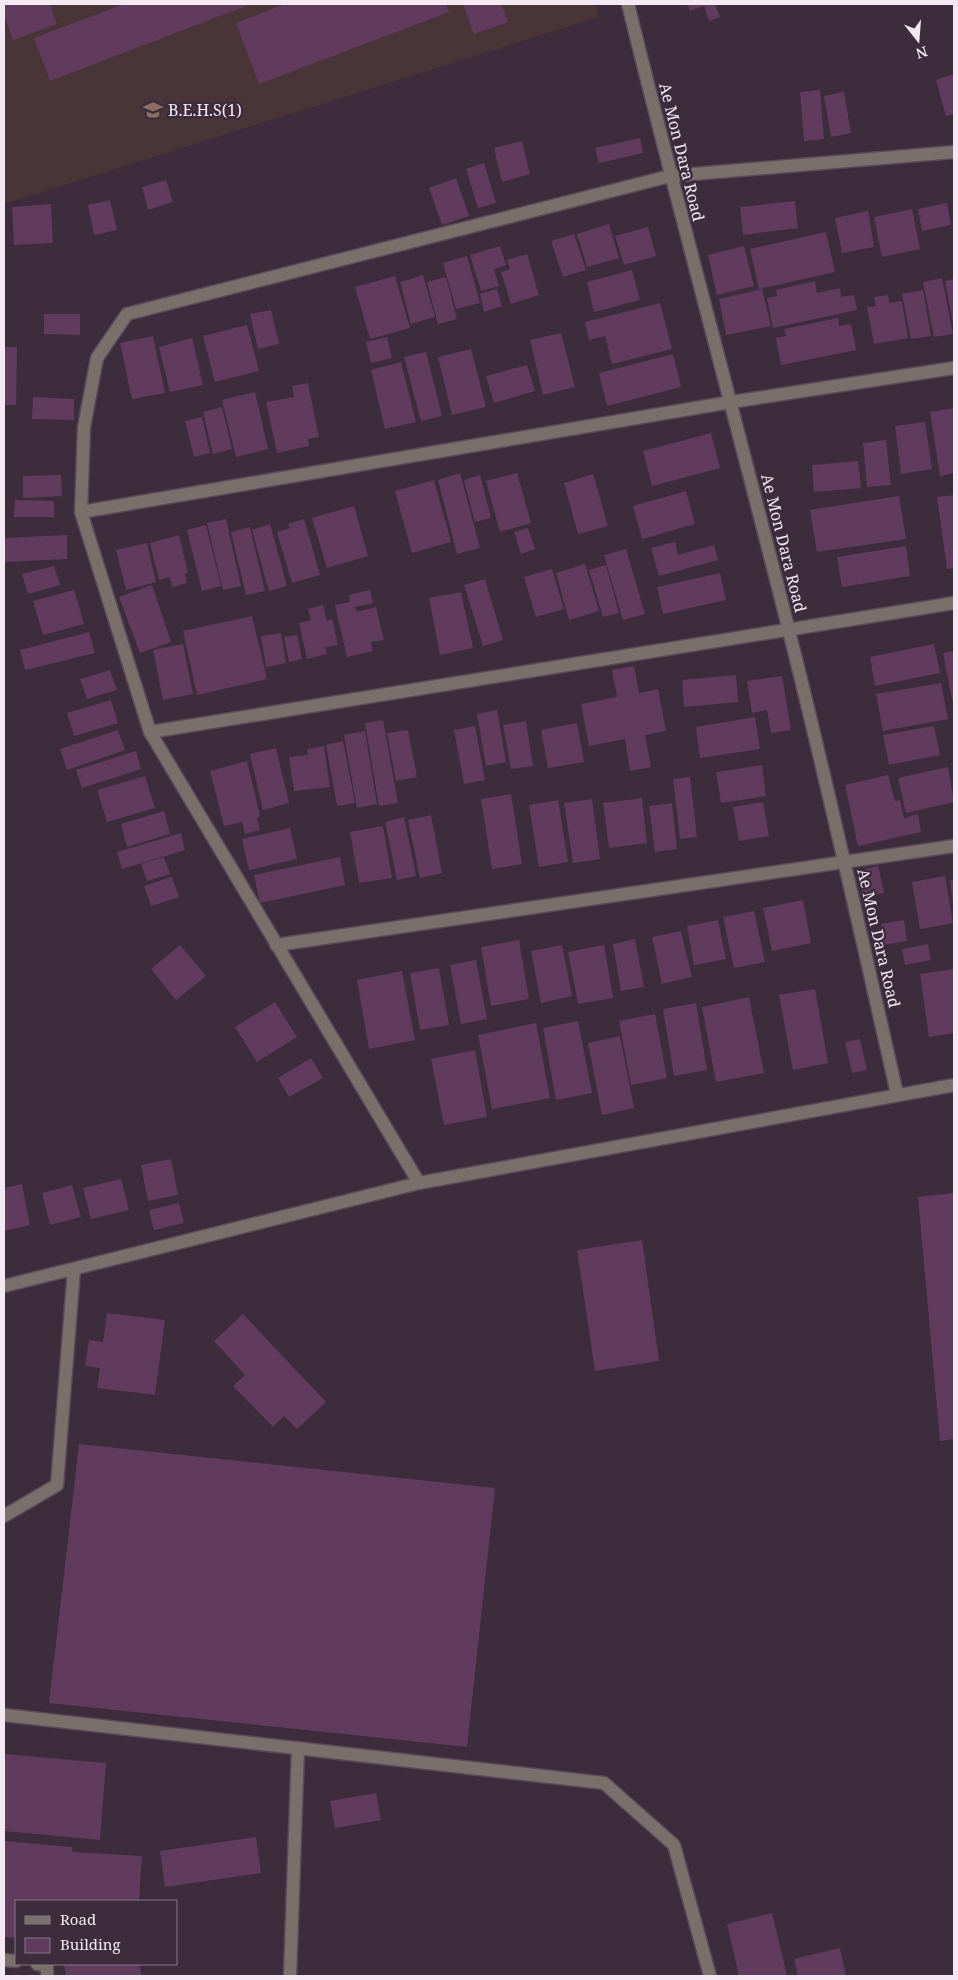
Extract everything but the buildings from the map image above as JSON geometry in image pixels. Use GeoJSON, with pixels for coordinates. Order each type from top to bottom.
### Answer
{"type":"FeatureCollection","features":[{"type":"Feature","properties":{"kind":"street","name":"Ae Mon Dara Road"},"geometry":{"type":"LineString","coordinates":[[628,4],[670,176],[731,402],[789,630],[846,863],[897,1094]]}},
{"type":"Feature","properties":{"kind":"street"},"geometry":{"type":"LineString","coordinates":[[419,1183],[150,732],[81,512],[84,427],[97,358],[127,314],[670,176],[954,152]]}},
{"type":"Feature","properties":{"kind":"street"},"geometry":{"type":"LineString","coordinates":[[81,512],[731,402],[954,368]]}},
{"type":"Feature","properties":{"kind":"street"},"geometry":{"type":"LineString","coordinates":[[150,732],[954,603]]}},
{"type":"Feature","properties":{"kind":"street"},"geometry":{"type":"LineString","coordinates":[[276,945],[954,846]]}},
{"type":"Feature","properties":{"kind":"street"},"geometry":{"type":"LineString","coordinates":[[4,1286],[419,1183],[954,1085]]}},
{"type":"Feature","properties":{"kind":"street"},"geometry":{"type":"LineString","coordinates":[[4,1516],[57,1485],[74,1269]]}},
{"type":"Feature","properties":{"kind":"street"},"geometry":{"type":"LineString","coordinates":[[4,1715],[604,1783],[674,1845],[710,1976]]}},
{"type":"Feature","properties":{"kind":"street"},"geometry":{"type":"LineString","coordinates":[[290,1976],[298,1748]]}},
{"type":"Feature","properties":{"kind":"shaded area","name":"B.E.H.S(1)"},"geometry":{"type":"Polygon","coordinates":[[[4,4],[595,4],[599,17],[4,204],[4,4]]]}},
{"type":"Feature","properties":{"kind":"place","name":"B.E.H.S(1)"},"geometry":{"type":"Point","coordinates":[153,110]}}]}
